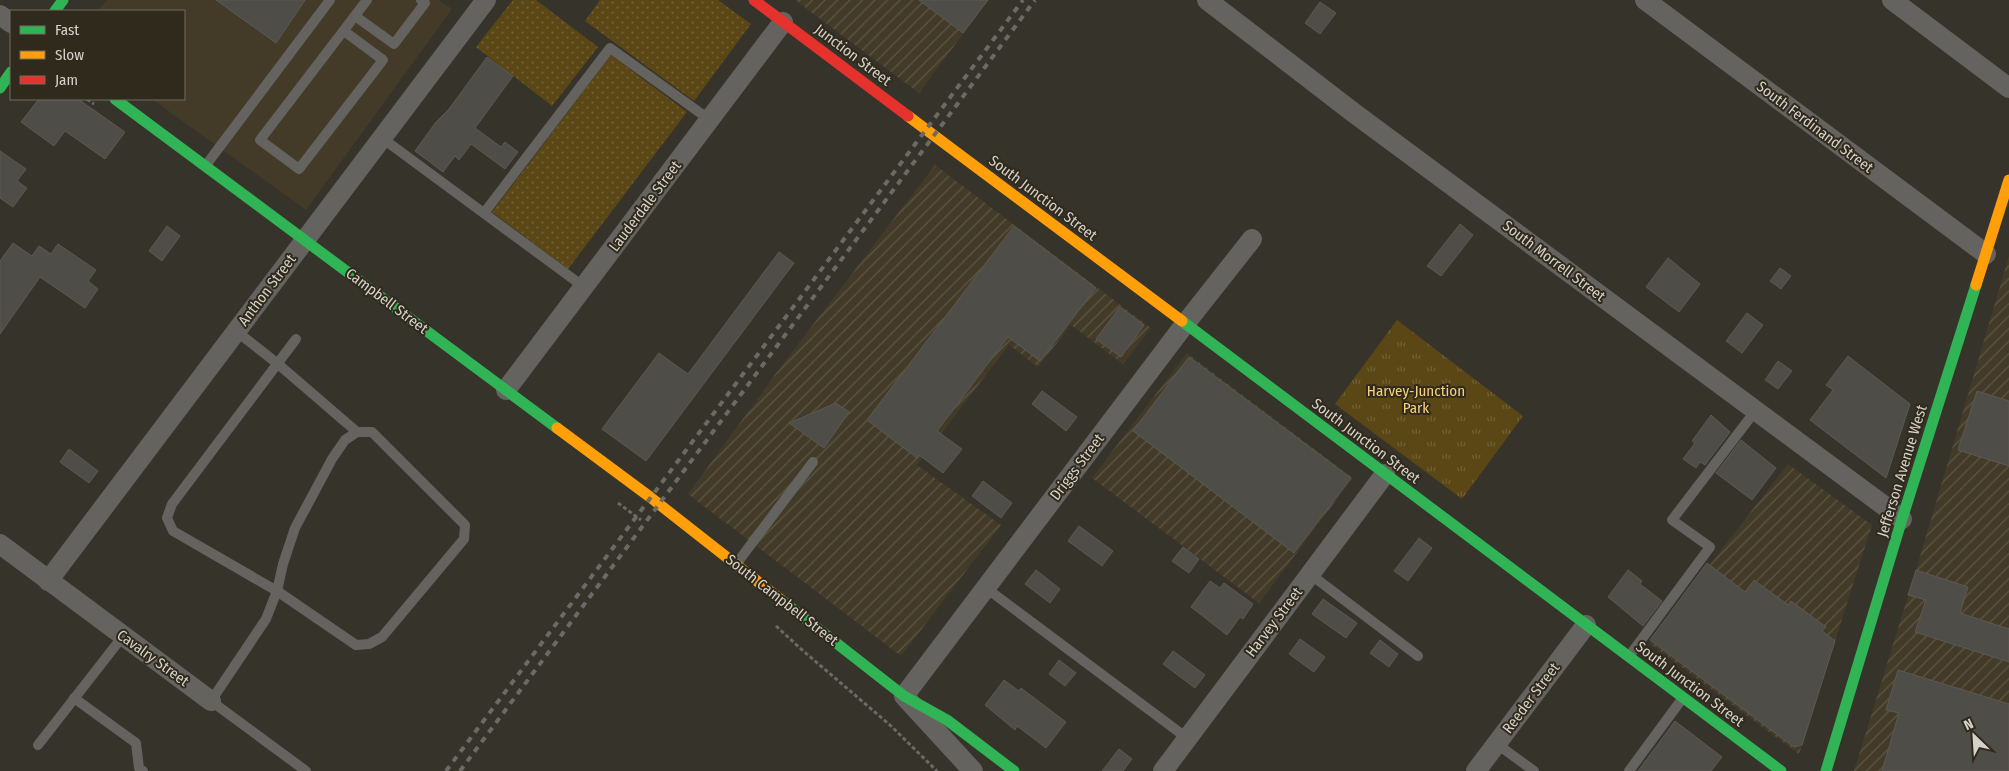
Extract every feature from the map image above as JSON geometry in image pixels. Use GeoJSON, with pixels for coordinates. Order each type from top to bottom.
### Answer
{"type":"FeatureCollection","features":[{"type":"Feature","properties":{"kind":"street"},"geometry":{"type":"LineString","coordinates":[[55,10],[63,0]]}},
{"type":"Feature","properties":{"kind":"street","name":"Anthon Street"},"geometry":{"type":"LineString","coordinates":[[48,581],[486,0]]}},
{"type":"Feature","properties":{"kind":"street","name":"Junction Street"},"geometry":{"type":"LineString","coordinates":[[754,0],[934,134]]}},
{"type":"Feature","properties":{"kind":"street","name":"South Morrell Street"},"geometry":{"type":"LineString","coordinates":[[1207,0],[1354,113],[1902,519]]}},
{"type":"Feature","properties":{"kind":"street","name":"South Ferdinand Street"},"geometry":{"type":"LineString","coordinates":[[1645,0],[1986,254]]}},
{"type":"Feature","properties":{"kind":"street"},"geometry":{"type":"LineString","coordinates":[[1892,0],[2009,88]]}},
{"type":"Feature","properties":{"kind":"street","name":"Lauderdale Street"},"geometry":{"type":"LineString","coordinates":[[506,390],[784,22]]}},
{"type":"Feature","properties":{"kind":"street"},"geometry":{"type":"LineString","coordinates":[[0,88],[10,73]]}},
{"type":"Feature","properties":{"kind":"street","name":"Campbell Street"},"geometry":{"type":"LineString","coordinates":[[116,100],[206,165],[659,505]]}},
{"type":"Feature","properties":{"kind":"street","name":"South Junction Street"},"geometry":{"type":"LineString","coordinates":[[934,134],[1781,771]]}},
{"type":"Feature","properties":{"kind":"street","name":"Jefferson Avenue West"},"geometry":{"type":"LineString","coordinates":[[1826,771],[1902,519],[2008,183]]}},
{"type":"Feature","properties":{"kind":"street","name":"Driggs Street"},"geometry":{"type":"LineString","coordinates":[[904,696],[1185,324],[1252,239]]}},
{"type":"Feature","properties":{"kind":"street","name":"Harvey Street"},"geometry":{"type":"LineString","coordinates":[[1162,771],[1385,474]]}},
{"type":"Feature","properties":{"kind":"street","name":"South Campbell Street"},"geometry":{"type":"LineString","coordinates":[[659,505],[904,696],[973,771]]}},
{"type":"Feature","properties":{"kind":"street","name":"Cavalry Street"},"geometry":{"type":"LineString","coordinates":[[0,544],[211,701]]}},
{"type":"Feature","properties":{"kind":"street","name":"Reeder Street"},"geometry":{"type":"LineString","coordinates":[[1476,771],[1586,625]]}},
{"type":"Feature","properties":{"kind":"street","name":"South Campbell Street"},"geometry":{"type":"LineString","coordinates":[[904,696],[947,720],[1014,771]]}},
{"type":"Feature","properties":{"kind":"lane"},"geometry":{"type":"LineString","coordinates":[[206,165],[330,0]]}},
{"type":"Feature","properties":{"kind":"lane"},"geometry":{"type":"LineString","coordinates":[[344,31],[383,60],[299,170],[260,140],[367,0]]}},
{"type":"Feature","properties":{"kind":"lane"},"geometry":{"type":"LineString","coordinates":[[355,16],[394,44],[425,3],[421,0]]}},
{"type":"Feature","properties":{"kind":"lane"},"geometry":{"type":"LineString","coordinates":[[484,213],[610,48],[710,120]]}},
{"type":"Feature","properties":{"kind":"lane"},"geometry":{"type":"LineString","coordinates":[[382,138],[584,287]]}},
{"type":"Feature","properties":{"kind":"lane"},"geometry":{"type":"LineString","coordinates":[[236,331],[278,364],[357,432]]}},
{"type":"Feature","properties":{"kind":"lane"},"geometry":{"type":"LineString","coordinates":[[211,701],[266,619],[277,591],[283,564],[295,528],[332,458],[345,440],[357,432],[372,432],[457,516],[465,525],[464,539],[382,637],[369,644],[356,645],[277,591],[173,531],[167,518],[172,504],[296,339]]}},
{"type":"Feature","properties":{"kind":"lane"},"geometry":{"type":"LineString","coordinates":[[1628,656],[1710,548],[1672,520],[1756,410]]}},
{"type":"Feature","properties":{"kind":"lane"},"geometry":{"type":"LineString","coordinates":[[737,564],[813,462]]}},
{"type":"Feature","properties":{"kind":"lane"},"geometry":{"type":"LineString","coordinates":[[1310,574],[1418,656]]}},
{"type":"Feature","properties":{"kind":"lane"},"geometry":{"type":"LineString","coordinates":[[986,588],[1187,738]]}},
{"type":"Feature","properties":{"kind":"lane"},"geometry":{"type":"LineString","coordinates":[[38,745],[123,636]]}},
{"type":"Feature","properties":{"kind":"lane"},"geometry":{"type":"LineString","coordinates":[[74,698],[136,743],[139,768],[143,771]]}},
{"type":"Feature","properties":{"kind":"lane"},"geometry":{"type":"LineString","coordinates":[[1628,771],[1683,698]]}},
{"type":"Feature","properties":{"kind":"lane","name":"Cavalry Street"},"geometry":{"type":"LineString","coordinates":[[211,701],[306,771]]}},
{"type":"Feature","properties":{"kind":"lane"},"geometry":{"type":"LineString","coordinates":[[1497,744],[1534,771]]}},
{"type":"Feature","properties":{"kind":"path"},"geometry":{"type":"LineString","coordinates":[[87,100],[94,105]]}},
{"type":"Feature","properties":{"kind":"path"},"geometry":{"type":"LineString","coordinates":[[612,498],[645,523]]}},
{"type":"Feature","properties":{"kind":"path"},"geometry":{"type":"LineString","coordinates":[[773,622],[808,655],[890,725],[937,771]]}},
{"type":"Feature","properties":{"kind":"shaded area"},"geometry":{"type":"Polygon","coordinates":[[[107,0],[439,0],[452,9],[306,210],[153,100],[185,100],[185,10],[99,10],[107,0]]]}},
{"type":"Feature","properties":{"kind":"shaded area"},"geometry":{"type":"Polygon","coordinates":[[[795,0],[988,0],[919,93],[795,0]]]}},
{"type":"Feature","properties":{"kind":"shaded area"},"geometry":{"type":"Polygon","coordinates":[[[935,165],[1151,328],[1123,364],[1071,325],[1038,367],[1009,345],[917,465],[1001,525],[901,656],[688,494],[783,364],[935,165]]]}},
{"type":"Feature","properties":{"kind":"shaded area"},"geometry":{"type":"Polygon","coordinates":[[[2009,256],[2009,771],[1854,771],[1916,570],[2009,256]]]}},
{"type":"Feature","properties":{"kind":"shaded area"},"geometry":{"type":"Polygon","coordinates":[[[1187,353],[1353,478],[1259,603],[1092,478],[1187,353]]]}},
{"type":"Feature","properties":{"kind":"shaded area"},"geometry":{"type":"Polygon","coordinates":[[[1788,464],[1872,525],[1799,754],[1649,643],[1788,464]]]}},
{"type":"Feature","properties":{"kind":"green space"},"geometry":{"type":"Polygon","coordinates":[[[513,0],[536,0],[598,47],[552,106],[476,47],[513,0]]]}},
{"type":"Feature","properties":{"kind":"green space"},"geometry":{"type":"Polygon","coordinates":[[[600,0],[718,0],[751,24],[694,101],[585,21],[600,0]]]}},
{"type":"Feature","properties":{"kind":"green space"},"geometry":{"type":"Polygon","coordinates":[[[611,55],[687,112],[568,269],[492,212],[611,55]]]}},
{"type":"Feature","properties":{"kind":"green space","name":"Harvey-Junction Park"},"geometry":{"type":"Polygon","coordinates":[[[1397,320],[1523,416],[1462,499],[1335,404],[1397,320]]]}},
{"type":"Feature","properties":{"kind":"building"},"geometry":{"type":"Polygon","coordinates":[[[216,0],[305,0],[276,43],[216,0]]]}},
{"type":"Feature","properties":{"kind":"building"},"geometry":{"type":"Polygon","coordinates":[[[919,0],[988,0],[963,33],[919,0]]]}},
{"type":"Feature","properties":{"kind":"building"},"geometry":{"type":"Polygon","coordinates":[[[1320,2],[1336,13],[1320,34],[1305,23],[1320,2]]]}},
{"type":"Feature","properties":{"kind":"building"},"geometry":{"type":"Polygon","coordinates":[[[487,57],[513,76],[475,128],[501,147],[505,142],[518,152],[505,169],[471,144],[459,160],[455,156],[443,172],[415,151],[487,57]]]}},
{"type":"Feature","properties":{"kind":"building"},"geometry":{"type":"Polygon","coordinates":[[[38,100],[79,100],[125,132],[105,159],[65,131],[54,146],[21,122],[38,100]]]}},
{"type":"Feature","properties":{"kind":"building"},"geometry":{"type":"Polygon","coordinates":[[[0,151],[26,169],[17,181],[27,188],[13,207],[0,198],[0,151]]]}},
{"type":"Feature","properties":{"kind":"building"},"geometry":{"type":"Polygon","coordinates":[[[1460,224],[1473,235],[1441,276],[1427,266],[1460,224]]]}},
{"type":"Feature","properties":{"kind":"building"},"geometry":{"type":"Polygon","coordinates":[[[167,226],[180,236],[162,261],[149,251],[167,226]]]}},
{"type":"Feature","properties":{"kind":"building"},"geometry":{"type":"Polygon","coordinates":[[[1014,226],[1096,288],[1040,361],[1008,337],[937,431],[962,449],[943,473],[919,455],[917,458],[867,420],[1014,226]]]}},
{"type":"Feature","properties":{"kind":"building"},"geometry":{"type":"Polygon","coordinates":[[[13,243],[32,256],[39,246],[51,254],[58,244],[96,270],[88,281],[98,289],[85,308],[40,277],[0,334],[0,261],[13,243]]]}},
{"type":"Feature","properties":{"kind":"building"},"geometry":{"type":"Polygon","coordinates":[[[779,252],[794,263],[646,461],[602,429],[659,353],[688,374],[779,252]]]}},
{"type":"Feature","properties":{"kind":"building"},"geometry":{"type":"Polygon","coordinates":[[[1668,258],[1700,284],[1679,312],[1646,287],[1668,258]]]}},
{"type":"Feature","properties":{"kind":"building"},"geometry":{"type":"Polygon","coordinates":[[[1780,268],[1791,276],[1781,289],[1770,281],[1780,268]]]}},
{"type":"Feature","properties":{"kind":"building"},"geometry":{"type":"Polygon","coordinates":[[[1120,307],[1144,325],[1121,357],[1096,339],[1120,307]]]}},
{"type":"Feature","properties":{"kind":"building"},"geometry":{"type":"Polygon","coordinates":[[[1747,313],[1763,325],[1742,353],[1726,341],[1747,313]]]}},
{"type":"Feature","properties":{"kind":"building"},"geometry":{"type":"Polygon","coordinates":[[[1848,356],[1910,404],[1886,478],[1810,420],[1833,390],[1826,385],[1848,356]]]}},
{"type":"Feature","properties":{"kind":"building"},"geometry":{"type":"Polygon","coordinates":[[[1189,357],[1351,478],[1294,553],[1133,431],[1189,357]]]}},
{"type":"Feature","properties":{"kind":"building"},"geometry":{"type":"Polygon","coordinates":[[[1778,361],[1792,371],[1778,389],[1765,380],[1778,361]]]}},
{"type":"Feature","properties":{"kind":"building"},"geometry":{"type":"Polygon","coordinates":[[[1042,391],[1077,417],[1066,431],[1032,404],[1042,391]]]}},
{"type":"Feature","properties":{"kind":"building"},"geometry":{"type":"Polygon","coordinates":[[[1977,391],[2009,401],[2009,466],[1958,450],[1977,391]]]}},
{"type":"Feature","properties":{"kind":"building"},"geometry":{"type":"Polygon","coordinates":[[[836,403],[849,412],[824,448],[789,423],[836,403]]]}},
{"type":"Feature","properties":{"kind":"building"},"geometry":{"type":"Polygon","coordinates":[[[1711,415],[1730,432],[1705,465],[1700,462],[1696,468],[1683,459],[1695,443],[1692,441],[1711,415]]]}},
{"type":"Feature","properties":{"kind":"building"},"geometry":{"type":"Polygon","coordinates":[[[1741,440],[1776,468],[1752,500],[1716,473],[1741,440]]]}},
{"type":"Feature","properties":{"kind":"building"},"geometry":{"type":"Polygon","coordinates":[[[69,449],[98,471],[89,483],[60,462],[69,449]]]}},
{"type":"Feature","properties":{"kind":"building"},"geometry":{"type":"Polygon","coordinates":[[[983,481],[1012,503],[1001,518],[972,496],[983,481]]]}},
{"type":"Feature","properties":{"kind":"building"},"geometry":{"type":"Polygon","coordinates":[[[1079,526],[1113,551],[1102,566],[1068,541],[1079,526]]]}},
{"type":"Feature","properties":{"kind":"building"},"geometry":{"type":"Polygon","coordinates":[[[1419,538],[1432,548],[1408,581],[1394,571],[1419,538]]]}},
{"type":"Feature","properties":{"kind":"building"},"geometry":{"type":"Polygon","coordinates":[[[1183,547],[1199,559],[1189,573],[1172,561],[1183,547]]]}},
{"type":"Feature","properties":{"kind":"building"},"geometry":{"type":"Polygon","coordinates":[[[1707,563],[1745,592],[1754,580],[1788,605],[1791,601],[1826,627],[1822,631],[1835,641],[1802,745],[1794,747],[1650,640],[1707,563]]]}},
{"type":"Feature","properties":{"kind":"building"},"geometry":{"type":"Polygon","coordinates":[[[1036,570],[1060,589],[1050,603],[1025,584],[1036,570]]]}},
{"type":"Feature","properties":{"kind":"building"},"geometry":{"type":"Polygon","coordinates":[[[1628,570],[1642,581],[1640,584],[1662,601],[1643,626],[1608,597],[1628,570]]]}},
{"type":"Feature","properties":{"kind":"building"},"geometry":{"type":"Polygon","coordinates":[[[1916,570],[1968,587],[1960,613],[2009,629],[2009,662],[1915,632],[1926,600],[1908,595],[1916,570]]]}},
{"type":"Feature","properties":{"kind":"building"},"geometry":{"type":"Polygon","coordinates":[[[1210,581],[1220,588],[1224,583],[1253,604],[1243,619],[1240,617],[1227,635],[1191,607],[1210,581]]]}},
{"type":"Feature","properties":{"kind":"building"},"geometry":{"type":"Polygon","coordinates":[[[1323,599],[1357,623],[1346,638],[1312,614],[1323,599]]]}},
{"type":"Feature","properties":{"kind":"building"},"geometry":{"type":"Polygon","coordinates":[[[1300,639],[1325,657],[1314,672],[1289,654],[1300,639]]]}},
{"type":"Feature","properties":{"kind":"building"},"geometry":{"type":"Polygon","coordinates":[[[1380,640],[1398,654],[1389,667],[1370,653],[1380,640]]]}},
{"type":"Feature","properties":{"kind":"building"},"geometry":{"type":"Polygon","coordinates":[[[1173,651],[1205,675],[1195,688],[1163,664],[1173,651]]]}},
{"type":"Feature","properties":{"kind":"building"},"geometry":{"type":"Polygon","coordinates":[[[1059,660],[1076,673],[1065,686],[1049,674],[1059,660]]]}},
{"type":"Feature","properties":{"kind":"building"},"geometry":{"type":"Polygon","coordinates":[[[1898,670],[2009,704],[2009,771],[1882,771],[1899,713],[1886,710],[1898,670]]]}},
{"type":"Feature","properties":{"kind":"building"},"geometry":{"type":"Polygon","coordinates":[[[1004,680],[1019,691],[1021,688],[1066,722],[1046,748],[1017,726],[1015,730],[985,705],[1004,680]]]}},
{"type":"Feature","properties":{"kind":"building"},"geometry":{"type":"Polygon","coordinates":[[[1675,721],[1722,757],[1711,771],[1638,771],[1675,721]]]}},
{"type":"Feature","properties":{"kind":"building"},"geometry":{"type":"Polygon","coordinates":[[[1119,749],[1132,759],[1123,771],[1102,771],[1119,749]]]}},
{"type":"Feature","properties":{"kind":"railway"},"geometry":{"type":"LineString","coordinates":[[446,771],[1023,0]]}},
{"type":"Feature","properties":{"kind":"railway"},"geometry":{"type":"LineString","coordinates":[[460,771],[1035,0]]}},
{"type":"Feature","properties":{"kind":"traffic: fast"},"geometry":{"type":"LineString","coordinates":[[56,10],[63,0]]}},
{"type":"Feature","properties":{"kind":"traffic: fast"},"geometry":{"type":"LineString","coordinates":[[0,88],[10,73]]}},
{"type":"Feature","properties":{"kind":"traffic: fast"},"geometry":{"type":"LineString","coordinates":[[116,100],[557,428]]}},
{"type":"Feature","properties":{"kind":"traffic: fast"},"geometry":{"type":"LineString","coordinates":[[1826,771],[1902,519],[1976,285]]}},
{"type":"Feature","properties":{"kind":"traffic: fast"},"geometry":{"type":"LineString","coordinates":[[1182,321],[1781,771]]}},
{"type":"Feature","properties":{"kind":"traffic: fast"},"geometry":{"type":"LineString","coordinates":[[780,599],[904,696],[947,720],[1014,771]]}},
{"type":"Feature","properties":{"kind":"traffic: slow"},"geometry":{"type":"LineString","coordinates":[[908,116],[1182,321]]}},
{"type":"Feature","properties":{"kind":"traffic: slow"},"geometry":{"type":"LineString","coordinates":[[1976,285],[2009,180]]}},
{"type":"Feature","properties":{"kind":"traffic: slow"},"geometry":{"type":"LineString","coordinates":[[557,428],[650,497],[780,599]]}},
{"type":"Feature","properties":{"kind":"traffic: jam"},"geometry":{"type":"LineString","coordinates":[[754,0],[908,116]]}}]}
